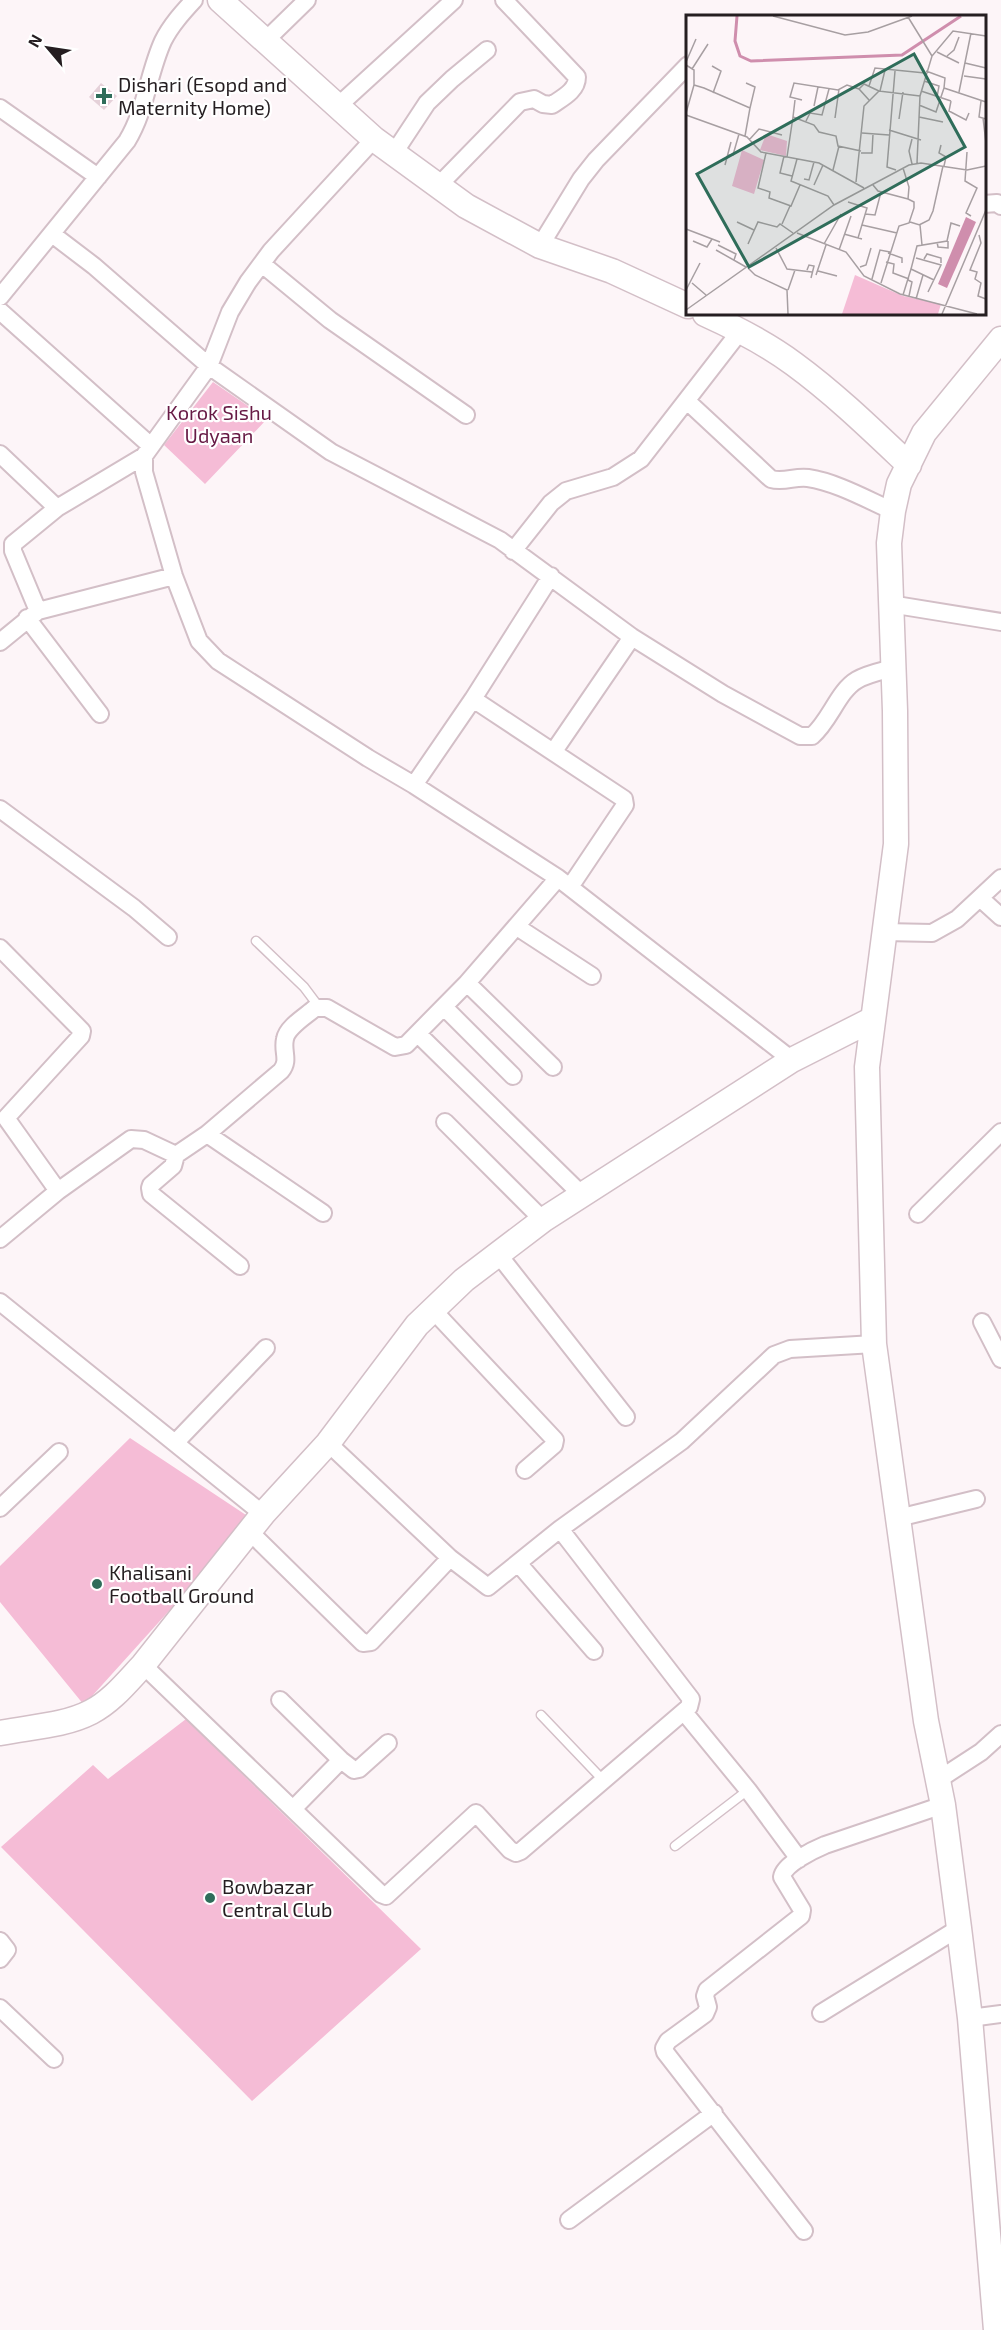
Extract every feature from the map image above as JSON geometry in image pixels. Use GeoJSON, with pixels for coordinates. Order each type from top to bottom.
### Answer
{"type":"FeatureCollection","features":[{"type":"Feature","properties":{"kind":"main road"},"geometry":{"type":"LineString","coordinates":[[220,0],[374,139],[466,206],[540,246],[612,271],[686,306]]}},
{"type":"Feature","properties":{"kind":"main road"},"geometry":{"type":"LineString","coordinates":[[707,315],[741,330],[793,363],[854,414],[909,465]]}},
{"type":"Feature","properties":{"kind":"main road"},"geometry":{"type":"LineString","coordinates":[[996,2330],[970,2018],[959,1928],[943,1805],[926,1721],[874,1344],[867,1067],[896,844],[889,543],[894,511],[899,484],[924,433],[1001,339]]}},
{"type":"Feature","properties":{"kind":"main road"},"geometry":{"type":"LineString","coordinates":[[0,1733],[71,1719],[92,1712],[122,1688],[143,1665],[256,1523],[328,1443],[417,1325],[464,1280],[543,1220],[792,1060],[873,1019]]}},
{"type":"Feature","properties":{"kind":"street"},"geometry":{"type":"LineString","coordinates":[[0,297],[98,177],[137,125],[164,40],[173,24],[195,0]]}},
{"type":"Feature","properties":{"kind":"street"},"geometry":{"type":"LineString","coordinates":[[265,41],[307,0]]}},
{"type":"Feature","properties":{"kind":"street"},"geometry":{"type":"LineString","coordinates":[[338,106],[454,0]]}},
{"type":"Feature","properties":{"kind":"street"},"geometry":{"type":"LineString","coordinates":[[438,186],[520,102],[534,99],[543,104],[552,105],[572,91],[577,83],[577,77],[504,0]]}},
{"type":"Feature","properties":{"kind":"street"},"geometry":{"type":"LineString","coordinates":[[394,153],[427,103],[487,50]]}},
{"type":"Feature","properties":{"kind":"street"},"geometry":{"type":"LineString","coordinates":[[540,246],[581,179],[596,160],[686,66]]}},
{"type":"Feature","properties":{"kind":"street"},"geometry":{"type":"LineString","coordinates":[[0,108],[98,177]]}},
{"type":"Feature","properties":{"kind":"street"},"geometry":{"type":"LineString","coordinates":[[100,714],[33,614],[12,548],[17,540],[57,508],[147,451],[208,366],[230,312],[262,264],[374,139]]}},
{"type":"Feature","properties":{"kind":"street"},"geometry":{"type":"LineString","coordinates":[[986,204],[997,203],[1001,206]]}},
{"type":"Feature","properties":{"kind":"street"},"geometry":{"type":"LineString","coordinates":[[52,234],[94,266],[208,366],[332,452],[500,540],[632,637],[723,694],[800,736],[812,736],[823,727],[848,686],[857,679],[893,668]]}},
{"type":"Feature","properties":{"kind":"street"},"geometry":{"type":"LineString","coordinates":[[262,264],[330,320],[466,415]]}},
{"type":"Feature","properties":{"kind":"street"},"geometry":{"type":"LineString","coordinates":[[0,311],[147,451]]}},
{"type":"Feature","properties":{"kind":"street"},"geometry":{"type":"LineString","coordinates":[[513,551],[551,503],[566,491],[613,477],[641,459],[741,330]]}},
{"type":"Feature","properties":{"kind":"street"},"geometry":{"type":"LineString","coordinates":[[687,400],[771,479],[780,482],[795,478],[808,478],[846,490],[894,511]]}},
{"type":"Feature","properties":{"kind":"street"},"geometry":{"type":"LineString","coordinates":[[147,451],[144,472],[174,576],[199,641],[218,661],[368,758],[414,784],[564,883],[792,1060]]}},
{"type":"Feature","properties":{"kind":"street"},"geometry":{"type":"LineString","coordinates":[[0,454],[57,508]]}},
{"type":"Feature","properties":{"kind":"street"},"geometry":{"type":"LineString","coordinates":[[0,642],[33,614],[174,576]]}},
{"type":"Feature","properties":{"kind":"street"},"geometry":{"type":"LineString","coordinates":[[414,784],[473,699],[551,576]]}},
{"type":"Feature","properties":{"kind":"street"},"geometry":{"type":"LineString","coordinates":[[890,604],[1001,622]]}},
{"type":"Feature","properties":{"kind":"street"},"geometry":{"type":"LineString","coordinates":[[554,751],[632,637]]}},
{"type":"Feature","properties":{"kind":"street"},"geometry":{"type":"LineString","coordinates":[[240,1266],[152,1194],[150,1188],[173,1166],[176,1155],[207,1134],[281,1071],[286,1062],[287,1035],[319,1007],[327,1008],[396,1047],[406,1045],[467,983],[517,927],[564,883],[625,806],[621,795],[473,699]]}},
{"type":"Feature","properties":{"kind":"street"},"geometry":{"type":"LineString","coordinates":[[0,809],[134,908],[168,937]]}},
{"type":"Feature","properties":{"kind":"street"},"geometry":{"type":"LineString","coordinates":[[884,932],[932,933],[957,919],[1001,878]]}},
{"type":"Feature","properties":{"kind":"street"},"geometry":{"type":"LineString","coordinates":[[980,898],[1001,917]]}},
{"type":"Feature","properties":{"kind":"street"},"geometry":{"type":"LineString","coordinates":[[517,927],[592,976]]}},
{"type":"Feature","properties":{"kind":"street"},"geometry":{"type":"LineString","coordinates":[[0,948],[82,1031],[81,1036],[6,1118],[58,1191]]}},
{"type":"Feature","properties":{"kind":"street"},"geometry":{"type":"LineString","coordinates":[[467,983],[553,1067]]}},
{"type":"Feature","properties":{"kind":"street"},"geometry":{"type":"LineString","coordinates":[[444,1007],[513,1076]]}},
{"type":"Feature","properties":{"kind":"street"},"geometry":{"type":"LineString","coordinates":[[418,1034],[582,1195]]}},
{"type":"Feature","properties":{"kind":"street"},"geometry":{"type":"LineString","coordinates":[[445,1122],[543,1220]]}},
{"type":"Feature","properties":{"kind":"street"},"geometry":{"type":"LineString","coordinates":[[918,1214],[1001,1132]]}},
{"type":"Feature","properties":{"kind":"street"},"geometry":{"type":"LineString","coordinates":[[207,1134],[323,1213]]}},
{"type":"Feature","properties":{"kind":"street"},"geometry":{"type":"LineString","coordinates":[[0,1239],[58,1191],[131,1140],[144,1140],[176,1155]]}},
{"type":"Feature","properties":{"kind":"street"},"geometry":{"type":"LineString","coordinates":[[498,1254],[626,1417]]}},
{"type":"Feature","properties":{"kind":"street"},"geometry":{"type":"LineString","coordinates":[[0,1302],[176,1442],[256,1523],[363,1643],[371,1642],[450,1558]]}},
{"type":"Feature","properties":{"kind":"street"},"geometry":{"type":"LineString","coordinates":[[432,1309],[555,1440],[554,1445],[525,1470]]}},
{"type":"Feature","properties":{"kind":"street"},"geometry":{"type":"LineString","coordinates":[[982,1322],[1001,1359]]}},
{"type":"Feature","properties":{"kind":"street"},"geometry":{"type":"LineString","coordinates":[[328,1443],[450,1558],[486,1587],[560,1529],[682,1441],[774,1355],[790,1349],[874,1344]]}},
{"type":"Feature","properties":{"kind":"street"},"geometry":{"type":"LineString","coordinates":[[176,1442],[267,1348]]}},
{"type":"Feature","properties":{"kind":"street"},"geometry":{"type":"LineString","coordinates":[[0,1508],[59,1452]]}},
{"type":"Feature","properties":{"kind":"street"},"geometry":{"type":"LineString","coordinates":[[898,1518],[976,1499]]}},
{"type":"Feature","properties":{"kind":"street"},"geometry":{"type":"LineString","coordinates":[[143,1665],[381,1894],[386,1896],[475,1814],[478,1814],[510,1850],[518,1852],[689,1707],[691,1699],[560,1529]]}},
{"type":"Feature","properties":{"kind":"street"},"geometry":{"type":"LineString","coordinates":[[518,1563],[594,1651]]}},
{"type":"Feature","properties":{"kind":"street"},"geometry":{"type":"LineString","coordinates":[[280,1700],[354,1770],[359,1769],[388,1743]]}},
{"type":"Feature","properties":{"kind":"street"},"geometry":{"type":"LineString","coordinates":[[684,1712],[748,1790],[799,1859]]}},
{"type":"Feature","properties":{"kind":"street"},"geometry":{"type":"LineString","coordinates":[[938,1780],[981,1752],[1001,1734]]}},
{"type":"Feature","properties":{"kind":"street"},"geometry":{"type":"LineString","coordinates":[[293,1809],[341,1760]]}},
{"type":"Feature","properties":{"kind":"street"},"geometry":{"type":"LineString","coordinates":[[804,2231],[714,2113],[664,2052],[665,2044],[705,2014],[708,2007],[705,1996],[707,1990],[801,1916],[802,1910],[782,1875],[799,1859],[825,1845],[943,1805]]}},
{"type":"Feature","properties":{"kind":"street"},"geometry":{"type":"LineString","coordinates":[[821,2013],[959,1928]]}},
{"type":"Feature","properties":{"kind":"street"},"geometry":{"type":"LineString","coordinates":[[0,1941],[7,1950],[0,1959]]}},
{"type":"Feature","properties":{"kind":"street"},"geometry":{"type":"LineString","coordinates":[[0,2008],[54,2059]]}},
{"type":"Feature","properties":{"kind":"street"},"geometry":{"type":"LineString","coordinates":[[970,2018],[1001,2014]]}},
{"type":"Feature","properties":{"kind":"street"},"geometry":{"type":"LineString","coordinates":[[568,2220],[714,2113]]}},
{"type":"Feature","properties":{"kind":"lane"},"geometry":{"type":"LineString","coordinates":[[256,941],[304,987],[319,1007]]}},
{"type":"Feature","properties":{"kind":"lane"},"geometry":{"type":"LineString","coordinates":[[541,1715],[603,1780]]}},
{"type":"Feature","properties":{"kind":"lane"},"geometry":{"type":"LineString","coordinates":[[675,1846],[748,1790]]}},
{"type":"Feature","properties":{"kind":"green space","name":"Korok Sishu Udyaan"},"geometry":{"type":"Polygon","coordinates":[[[213,382],[267,419],[205,484],[164,445],[213,382]]]}},
{"type":"Feature","properties":{"kind":"green space","name":"Khalisani Football Ground"},"geometry":{"type":"Polygon","coordinates":[[[130,1438],[252,1519],[84,1705],[0,1602],[0,1566],[130,1438]]]}},
{"type":"Feature","properties":{"kind":"green space","name":"Bowbazar Central Club"},"geometry":{"type":"Polygon","coordinates":[[[186,1719],[421,1949],[252,2101],[1,1847],[93,1765],[108,1779],[186,1719]]]}},
{"type":"Feature","properties":{"kind":"building"},"geometry":{"type":"Polygon","coordinates":[[[101,83],[117,96],[104,110],[89,97],[101,83]]]}},
{"type":"Feature","properties":{"kind":"place","name":"Dishari (Esopd and Maternity Home)"},"geometry":{"type":"Point","coordinates":[104,96]}},
{"type":"Feature","properties":{"kind":"place","name":"Khalisani Football Ground"},"geometry":{"type":"Point","coordinates":[97,1584]}},
{"type":"Feature","properties":{"kind":"place","name":"Bowbazar Central Club"},"geometry":{"type":"Point","coordinates":[210,1898]}}]}
